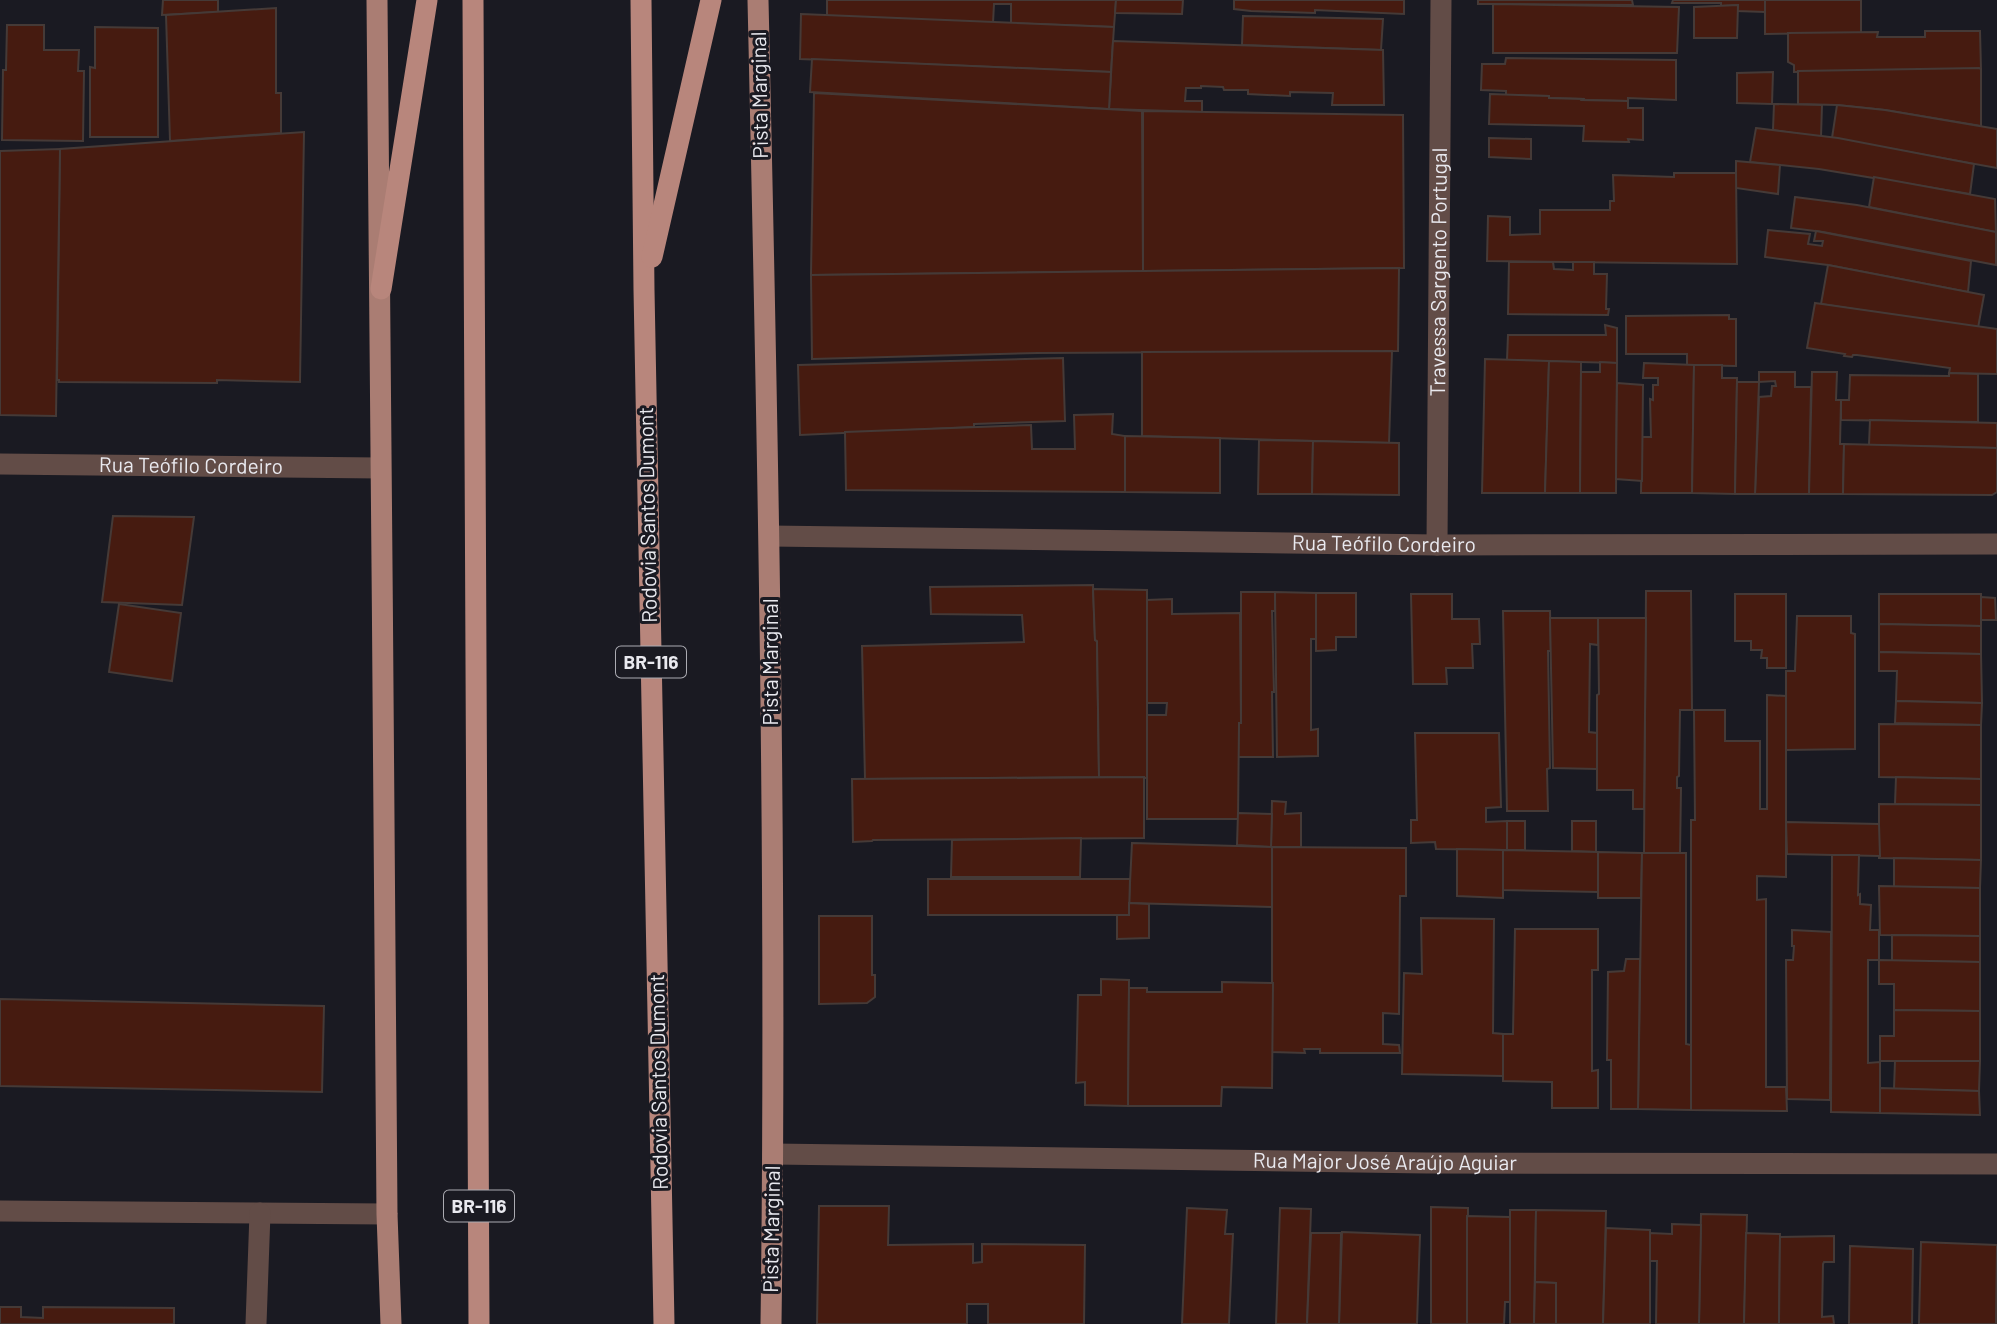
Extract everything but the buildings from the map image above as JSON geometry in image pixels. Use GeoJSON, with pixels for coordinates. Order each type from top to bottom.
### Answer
{"type":"FeatureCollection","features":[{"type":"Feature","properties":{"kind":"highway"},"geometry":{"type":"LineString","coordinates":[[381,289],[427,0]]}},
{"type":"Feature","properties":{"kind":"highway","name":"BR-116"},"geometry":{"type":"LineString","coordinates":[[473,0],[479,1324]]}},
{"type":"Feature","properties":{"kind":"highway","name":"Rodovia Santos Dumont"},"geometry":{"type":"LineString","coordinates":[[641,0],[664,1324]]}},
{"type":"Feature","properties":{"kind":"highway"},"geometry":{"type":"LineString","coordinates":[[644,290],[711,0]]}},
{"type":"Feature","properties":{"kind":"main road"},"geometry":{"type":"LineString","coordinates":[[377,0],[387,1214],[391,1324]]}},
{"type":"Feature","properties":{"kind":"main road","name":"Pista Marginal"},"geometry":{"type":"LineString","coordinates":[[758,0],[770,536],[773,1154],[771,1324]]}},
{"type":"Feature","properties":{"kind":"street","name":"Travessa Sargento Portugal"},"geometry":{"type":"LineString","coordinates":[[1437,545],[1441,0]]}},
{"type":"Feature","properties":{"kind":"street","name":"Rua Teófilo Cordeiro"},"geometry":{"type":"LineString","coordinates":[[0,464],[380,468]]}},
{"type":"Feature","properties":{"kind":"street","name":"Rua Teófilo Cordeiro"},"geometry":{"type":"LineString","coordinates":[[770,536],[1437,545],[1997,544]]}},
{"type":"Feature","properties":{"kind":"street","name":"Rua Major José Araújo Aguiar"},"geometry":{"type":"LineString","coordinates":[[773,1154],[1427,1163],[1997,1164]]}},
{"type":"Feature","properties":{"kind":"street"},"geometry":{"type":"LineString","coordinates":[[0,1211],[387,1214]]}},
{"type":"Feature","properties":{"kind":"street"},"geometry":{"type":"LineString","coordinates":[[256,1324],[260,1213]]}}]}
